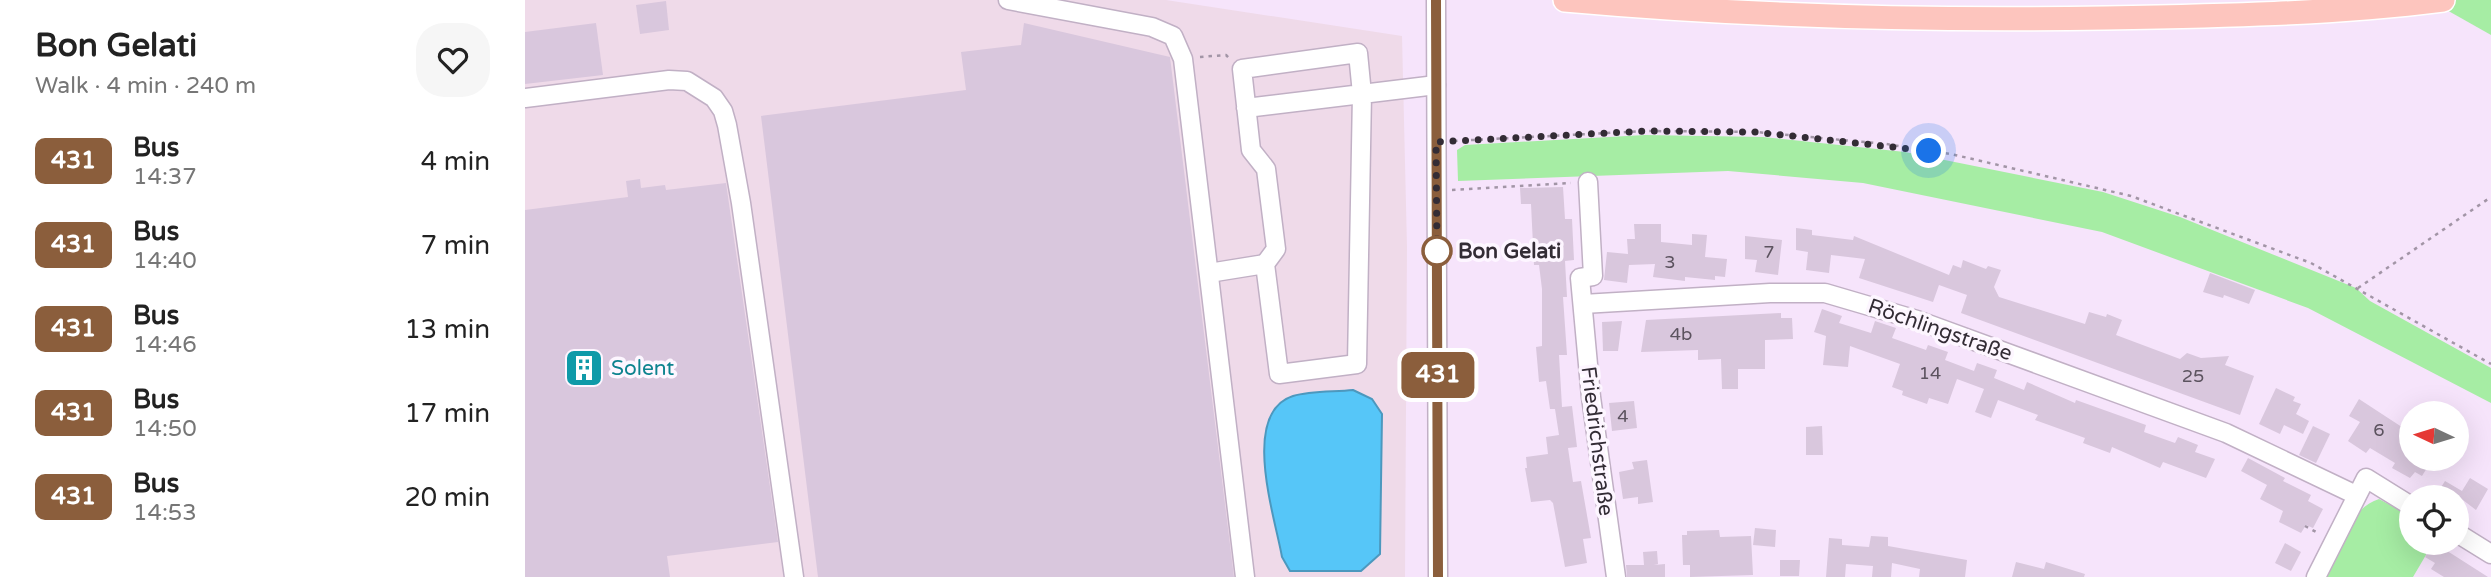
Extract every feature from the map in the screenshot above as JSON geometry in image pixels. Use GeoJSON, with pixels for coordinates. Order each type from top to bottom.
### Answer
{"type":"FeatureCollection","features":[{"type":"Feature","properties":{"kind":"main road"},"geometry":{"type":"LineString","coordinates":[[1565,0],[1675,10],[1960,20],[2233,16],[2443,0]]}},
{"type":"Feature","properties":{"kind":"street"},"geometry":{"type":"LineString","coordinates":[[1007,0],[1152,27],[1173,36],[1183,60],[1245,577]]}},
{"type":"Feature","properties":{"kind":"street"},"geometry":{"type":"LineString","coordinates":[[1436,0],[1438,577]]}},
{"type":"Feature","properties":{"kind":"street"},"geometry":{"type":"LineString","coordinates":[[1358,52],[1362,94],[1357,364],[1279,374],[1265,264],[1276,249],[1266,169],[1251,150],[1242,69],[1358,52]]}},
{"type":"Feature","properties":{"kind":"street"},"geometry":{"type":"LineString","coordinates":[[525,98],[678,81],[702,89],[723,111],[741,203],[794,577]]}},
{"type":"Feature","properties":{"kind":"street"},"geometry":{"type":"LineString","coordinates":[[1246,108],[1436,85]]}},
{"type":"Feature","properties":{"kind":"street","name":"Friedrichstraße"},"geometry":{"type":"LineString","coordinates":[[1588,182],[1593,276],[1580,278],[1593,411],[1616,577]]}},
{"type":"Feature","properties":{"kind":"street"},"geometry":{"type":"LineString","coordinates":[[1209,273],[1265,264]]}},
{"type":"Feature","properties":{"kind":"street","name":"Röchlingstraße"},"geometry":{"type":"LineString","coordinates":[[1583,304],[1770,293],[1825,293],[1917,320],[2226,433],[2356,495]]}},
{"type":"Feature","properties":{"kind":"street"},"geometry":{"type":"LineString","coordinates":[[2315,577],[2366,478],[2399,499]]}},
{"type":"Feature","properties":{"kind":"street"},"geometry":{"type":"LineString","coordinates":[[2469,541],[2491,554]]}},
{"type":"Feature","properties":{"kind":"path"},"geometry":{"type":"LineString","coordinates":[[1183,60],[1226,54],[1242,69]]}},
{"type":"Feature","properties":{"kind":"path"},"geometry":{"type":"LineString","coordinates":[[1436,142],[1646,131],[1755,132],[1886,144],[1964,157],[2131,195],[2311,263],[2491,364]]}},
{"type":"Feature","properties":{"kind":"path"},"geometry":{"type":"LineString","coordinates":[[1452,190],[1588,182]]}},
{"type":"Feature","properties":{"kind":"path"},"geometry":{"type":"LineString","coordinates":[[2356,288],[2491,197]]}},
{"type":"Feature","properties":{"kind":"shaded area"},"geometry":{"type":"Polygon","coordinates":[[[525,0],[1166,0],[1402,36],[1407,247],[1405,577],[525,577],[525,0]]]}},
{"type":"Feature","properties":{"kind":"green space"},"geometry":{"type":"Polygon","coordinates":[[[2429,0],[2491,0],[2491,35],[2429,0]]]}},
{"type":"Feature","properties":{"kind":"green space"},"geometry":{"type":"Polygon","coordinates":[[[1645,135],[1763,137],[1905,152],[2103,192],[2180,217],[2356,288],[2370,301],[2491,368],[2491,403],[2308,308],[2102,232],[1863,183],[1728,171],[1458,181],[1457,150],[1465,145],[1645,135]]]}},
{"type":"Feature","properties":{"kind":"green space"},"geometry":{"type":"Polygon","coordinates":[[[2379,499],[2399,510],[2399,555],[2426,555],[2413,577],[2324,577],[2345,532],[2368,504],[2379,499]]]}},
{"type":"Feature","properties":{"kind":"water"},"geometry":{"type":"Polygon","coordinates":[[[1353,390],[1372,399],[1382,414],[1380,554],[1361,571],[1290,571],[1282,557],[1268,493],[1264,444],[1268,423],[1277,406],[1293,396],[1353,390]]]}},
{"type":"Feature","properties":{"kind":"building"},"geometry":{"type":"Polygon","coordinates":[[[666,1],[669,30],[640,34],[636,5],[666,1]]]}},
{"type":"Feature","properties":{"kind":"building"},"geometry":{"type":"Polygon","coordinates":[[[596,23],[603,75],[525,84],[525,32],[596,23]]]}},
{"type":"Feature","properties":{"kind":"building"},"geometry":{"type":"Polygon","coordinates":[[[1024,23],[1170,57],[1234,577],[818,577],[761,116],[966,90],[961,52],[1021,45],[1024,23]]]}},
{"type":"Feature","properties":{"kind":"building"},"geometry":{"type":"Polygon","coordinates":[[[640,179],[641,188],[665,185],[666,190],[726,183],[778,542],[667,556],[670,577],[525,577],[525,210],[628,197],[626,181],[640,179]]]}},
{"type":"Feature","properties":{"kind":"building"},"geometry":{"type":"Polygon","coordinates":[[[1563,187],[1565,219],[1572,219],[1574,260],[1565,261],[1567,297],[1563,297],[1567,355],[1559,355],[1562,407],[1572,406],[1577,447],[1568,448],[1573,482],[1581,481],[1591,538],[1583,539],[1587,563],[1565,567],[1553,503],[1550,500],[1531,502],[1525,468],[1526,457],[1548,454],[1546,437],[1559,435],[1555,409],[1550,409],[1546,381],[1539,382],[1536,347],[1542,346],[1542,289],[1539,265],[1534,265],[1531,204],[1521,204],[1520,188],[1563,187]]]}},
{"type":"Feature","properties":{"kind":"building"},"geometry":{"type":"Polygon","coordinates":[[[1634,224],[1661,224],[1661,242],[1692,245],[1692,234],[1707,235],[1705,257],[1727,259],[1725,277],[1715,276],[1715,280],[1685,277],[1685,281],[1653,277],[1655,264],[1629,265],[1627,283],[1604,280],[1607,252],[1628,254],[1627,239],[1635,239],[1634,224]]]}},
{"type":"Feature","properties":{"kind":"building"},"geometry":{"type":"Polygon","coordinates":[[[1796,228],[1812,230],[1812,235],[1853,240],[1854,236],[1949,275],[1953,265],[1961,268],[1963,260],[1986,269],[1988,266],[2001,270],[1994,287],[1999,297],[2085,324],[2089,312],[2106,317],[2107,314],[2122,320],[2116,335],[2180,359],[2187,353],[2201,358],[2229,356],[2225,365],[2254,376],[2240,415],[1961,313],[1967,295],[1939,285],[1933,302],[1859,278],[1865,259],[1831,255],[1829,273],[1806,270],[1808,252],[1796,250],[1796,228]]]}},
{"type":"Feature","properties":{"kind":"building"},"geometry":{"type":"Polygon","coordinates":[[[1745,236],[1782,240],[1778,275],[1755,272],[1757,260],[1745,259],[1745,236]]]}},
{"type":"Feature","properties":{"kind":"building"},"geometry":{"type":"Polygon","coordinates":[[[2210,273],[2255,290],[2249,304],[2224,295],[2223,298],[2203,292],[2210,273]]]}},
{"type":"Feature","properties":{"kind":"building"},"geometry":{"type":"Polygon","coordinates":[[[1822,309],[1842,316],[1839,323],[1871,333],[1875,321],[1896,328],[1892,338],[1926,350],[1928,345],[1948,352],[1945,360],[1974,371],[1977,363],[1997,370],[1994,378],[2024,390],[2027,382],[2075,403],[2076,400],[2146,425],[2144,432],[2175,443],[2178,437],[2198,445],[2195,452],[2215,459],[2206,478],[2163,462],[2160,468],[2112,447],[2110,453],[2083,443],[2085,438],[2035,420],[2038,415],[1998,400],[1991,418],[1975,412],[1984,389],[1957,379],[1948,404],[1929,398],[1927,404],[1902,395],[1903,391],[1892,387],[1900,364],[1850,346],[1848,367],[1823,365],[1826,336],[1814,332],[1822,309]]]}},
{"type":"Feature","properties":{"kind":"building"},"geometry":{"type":"Polygon","coordinates":[[[1781,313],[1781,318],[1792,318],[1793,339],[1765,340],[1765,369],[1738,369],[1738,389],[1722,389],[1721,359],[1698,360],[1698,350],[1641,352],[1646,320],[1781,313]]]}},
{"type":"Feature","properties":{"kind":"building"},"geometry":{"type":"Polygon","coordinates":[[[1622,321],[1618,351],[1603,351],[1602,322],[1622,321]]]}},
{"type":"Feature","properties":{"kind":"building"},"geometry":{"type":"Polygon","coordinates":[[[2276,388],[2295,397],[2293,401],[2301,404],[2296,414],[2309,421],[2303,434],[2284,425],[2280,434],[2259,424],[2276,388]]]}},
{"type":"Feature","properties":{"kind":"building"},"geometry":{"type":"Polygon","coordinates":[[[2359,399],[2399,425],[2399,471],[2425,471],[2422,476],[2415,472],[2410,478],[2392,468],[2395,463],[2370,448],[2366,453],[2348,441],[2360,422],[2349,416],[2359,399]]]}},
{"type":"Feature","properties":{"kind":"building"},"geometry":{"type":"Polygon","coordinates":[[[1634,401],[1637,428],[1612,431],[1609,403],[1634,401]]]}},
{"type":"Feature","properties":{"kind":"building"},"geometry":{"type":"Polygon","coordinates":[[[1822,426],[1823,455],[1806,455],[1806,427],[1822,426]]]}},
{"type":"Feature","properties":{"kind":"building"},"geometry":{"type":"Polygon","coordinates":[[[2313,426],[2330,434],[2316,463],[2299,455],[2313,426]]]}},
{"type":"Feature","properties":{"kind":"building"},"geometry":{"type":"Polygon","coordinates":[[[2248,458],[2285,478],[2283,481],[2311,495],[2308,501],[2323,509],[2313,528],[2306,525],[2301,533],[2279,522],[2283,511],[2260,499],[2267,485],[2241,471],[2248,458]]]}},
{"type":"Feature","properties":{"kind":"building"},"geometry":{"type":"Polygon","coordinates":[[[1647,460],[1653,502],[1638,504],[1638,497],[1623,499],[1619,472],[1634,469],[1632,462],[1647,460]]]}},
{"type":"Feature","properties":{"kind":"building"},"geometry":{"type":"Polygon","coordinates":[[[2470,478],[2488,489],[2476,510],[2469,505],[2469,485],[2466,485],[2470,478]]]}},
{"type":"Feature","properties":{"kind":"building"},"geometry":{"type":"Polygon","coordinates":[[[1755,528],[1776,530],[1775,547],[1753,545],[1755,528]]]}},
{"type":"Feature","properties":{"kind":"building"},"geometry":{"type":"Polygon","coordinates":[[[1719,530],[1720,537],[1751,536],[1753,575],[1690,577],[1690,565],[1683,565],[1682,535],[1687,535],[1687,531],[1719,530]]]}},
{"type":"Feature","properties":{"kind":"building"},"geometry":{"type":"Polygon","coordinates":[[[1871,536],[1888,537],[1888,546],[1967,560],[1965,577],[1919,577],[1920,569],[1892,563],[1891,577],[1872,577],[1873,566],[1846,564],[1845,577],[1826,577],[1829,538],[1842,539],[1842,545],[1869,547],[1871,536]]]}},
{"type":"Feature","properties":{"kind":"building"},"geometry":{"type":"Polygon","coordinates":[[[2285,543],[2301,552],[2291,571],[2275,563],[2285,543]]]}},
{"type":"Feature","properties":{"kind":"building"},"geometry":{"type":"Polygon","coordinates":[[[1657,551],[1658,564],[1654,565],[1665,564],[1665,577],[1627,577],[1626,565],[1644,565],[1643,552],[1657,551]]]}},
{"type":"Feature","properties":{"kind":"building"},"geometry":{"type":"Polygon","coordinates":[[[2453,555],[2488,577],[2444,577],[2431,569],[2435,563],[2425,557],[2453,555]]]}},
{"type":"Feature","properties":{"kind":"building"},"geometry":{"type":"Polygon","coordinates":[[[1780,560],[1800,560],[1799,576],[1780,576],[1780,560]]]}},
{"type":"Feature","properties":{"kind":"building"},"geometry":{"type":"Polygon","coordinates":[[[2016,562],[2044,569],[2046,562],[2085,574],[2084,577],[2012,577],[2016,562]]]}},
{"type":"Feature","properties":{"kind":"bus line","name":"431"},"geometry":{"type":"LineString","coordinates":[[1436,0],[1438,577]]}},
{"type":"Feature","properties":{"kind":"place","name":"Bon Gelati"},"geometry":{"type":"Point","coordinates":[1437,251]}},
{"type":"Feature","properties":{"kind":"place","name":"Solent"},"geometry":{"type":"Point","coordinates":[584,368]}},
{"type":"Feature","properties":{"kind":"route"},"geometry":{"type":"LineString","coordinates":[[1437,251],[1436,142],[1646,131],[1755,132],[1886,144],[1929,151]]}}]}
